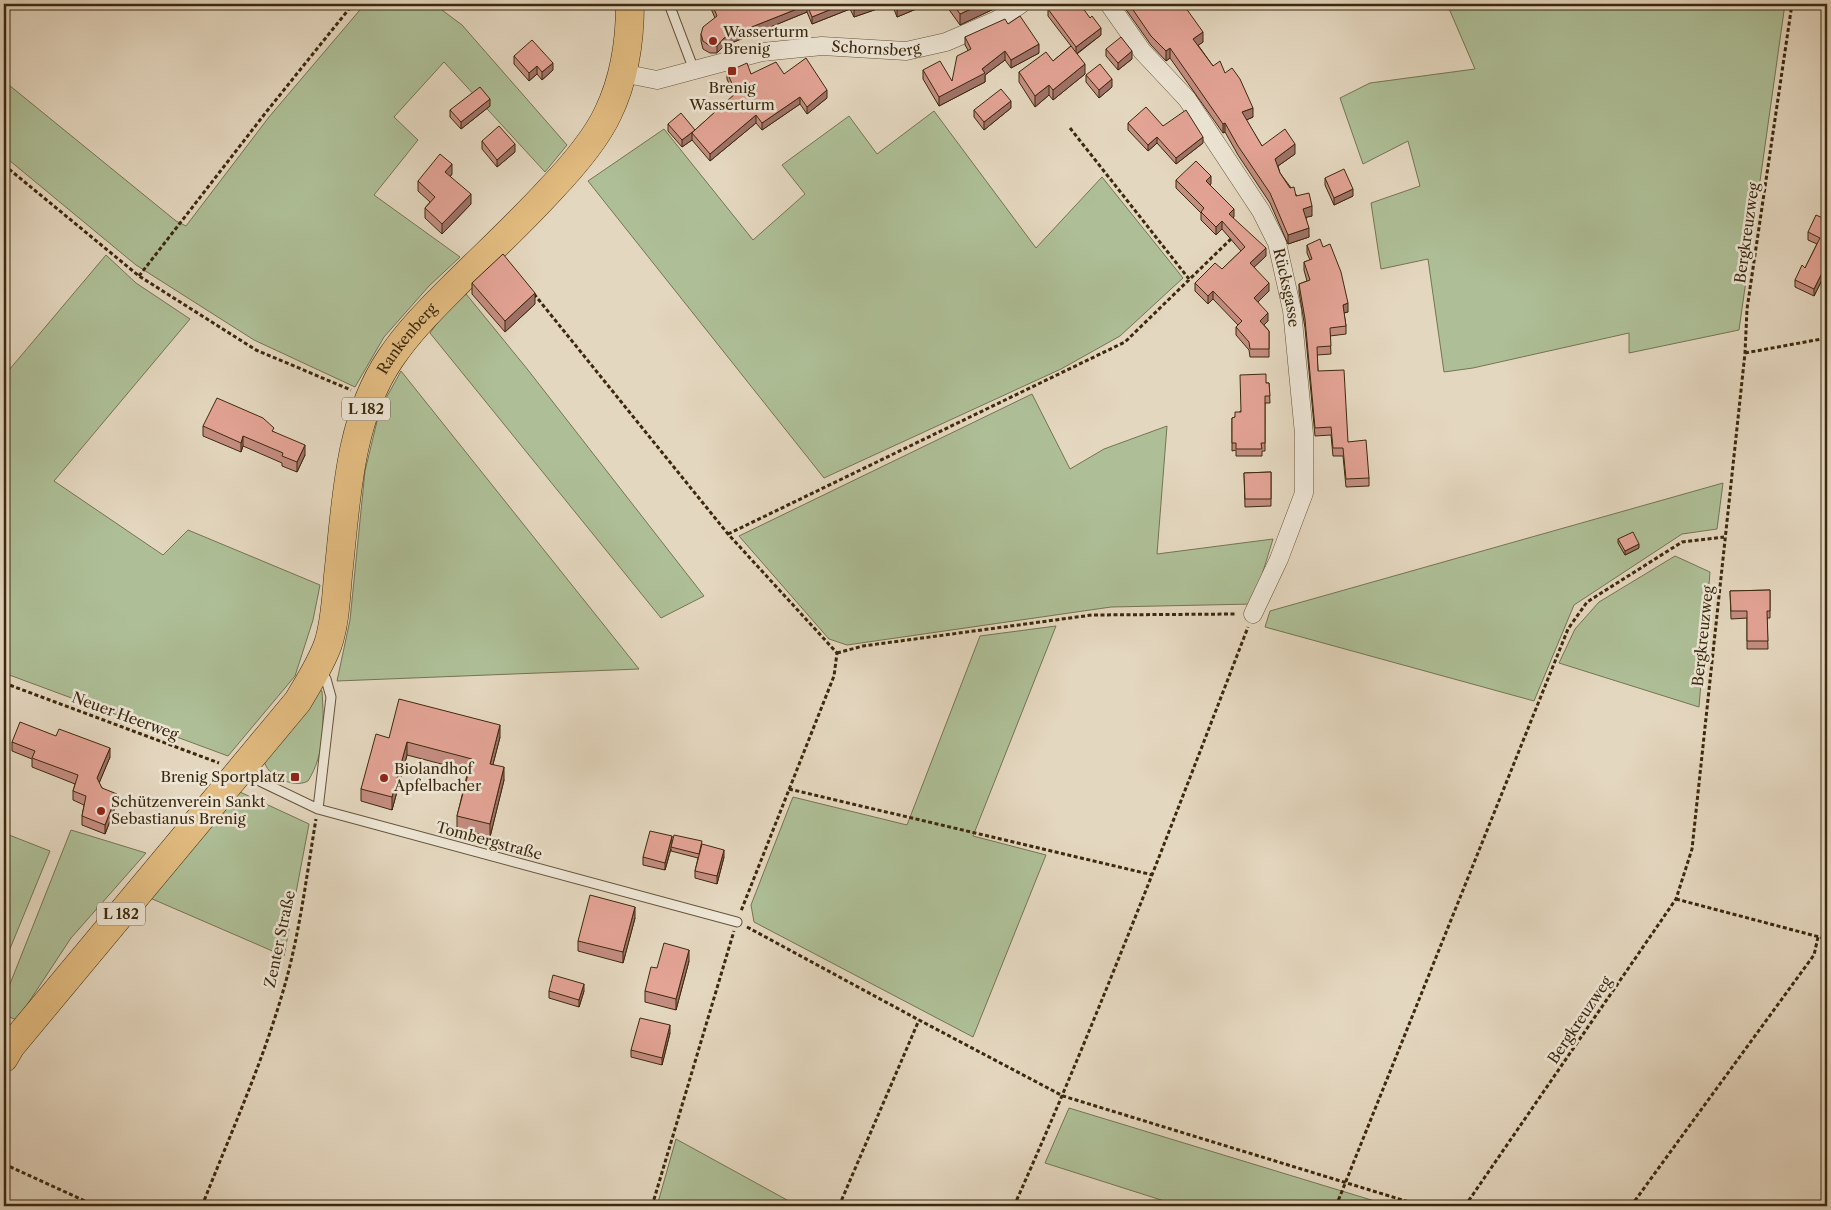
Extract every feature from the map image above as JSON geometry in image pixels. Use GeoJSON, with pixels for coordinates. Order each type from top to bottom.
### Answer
{"type":"FeatureCollection","features":[{"type":"Feature","properties":{"kind":"main road","name":"Rankenberg"},"geometry":{"type":"LineString","coordinates":[[238,771],[298,701],[318,667],[328,643],[335,606],[349,477],[357,433],[370,397],[389,360],[417,322],[534,208],[576,164],[608,114],[622,74],[630,26],[630,4]]}},
{"type":"Feature","properties":{"kind":"main road","name":"L 182"},"geometry":{"type":"LineString","coordinates":[[4,1058],[11,1046],[238,771]]}},
{"type":"Feature","properties":{"kind":"street","name":"Schornsberg"},"geometry":{"type":"LineString","coordinates":[[622,74],[658,80],[762,52],[822,46],[906,51],[946,42],[997,20],[1021,4]]}},
{"type":"Feature","properties":{"kind":"street","name":"Rücksgasse"},"geometry":{"type":"LineString","coordinates":[[1109,4],[1142,51],[1187,99],[1261,211],[1277,244],[1292,310],[1304,434],[1304,493],[1279,559],[1254,614]]}},
{"type":"Feature","properties":{"kind":"lane"},"geometry":{"type":"LineString","coordinates":[[669,4],[694,70]]}},
{"type":"Feature","properties":{"kind":"lane"},"geometry":{"type":"LineString","coordinates":[[318,667],[326,679],[331,697],[318,809]]}},
{"type":"Feature","properties":{"kind":"lane","name":"Tombergstraße"},"geometry":{"type":"LineString","coordinates":[[238,771],[318,809],[737,922]]}},
{"type":"Feature","properties":{"kind":"path"},"geometry":{"type":"LineString","coordinates":[[139,276],[353,4]]}},
{"type":"Feature","properties":{"kind":"path","name":"Bergkreuzweg"},"geometry":{"type":"LineString","coordinates":[[1465,1206],[1676,899],[1692,848],[1745,353],[1747,309],[1792,4]]}},
{"type":"Feature","properties":{"kind":"path"},"geometry":{"type":"LineString","coordinates":[[1070,128],[1189,279]]}},
{"type":"Feature","properties":{"kind":"path"},"geometry":{"type":"LineString","coordinates":[[4,165],[139,276],[256,350],[370,397]]}},
{"type":"Feature","properties":{"kind":"path"},"geometry":{"type":"LineString","coordinates":[[728,534],[1125,342],[1261,211]]}},
{"type":"Feature","properties":{"kind":"path"},"geometry":{"type":"LineString","coordinates":[[531,291],[728,534],[837,653],[834,676],[737,922],[652,1206]]}},
{"type":"Feature","properties":{"kind":"path"},"geometry":{"type":"LineString","coordinates":[[1745,353],[1827,338]]}},
{"type":"Feature","properties":{"kind":"path"},"geometry":{"type":"LineString","coordinates":[[1336,1206],[1568,629],[1588,602],[1682,542],[1724,537]]}},
{"type":"Feature","properties":{"kind":"path"},"geometry":{"type":"LineString","coordinates":[[837,653],[863,646],[1092,615],[1254,614],[1153,875],[1063,1096],[1014,1206]]}},
{"type":"Feature","properties":{"kind":"path","name":"Neuer Heerweg"},"geometry":{"type":"LineString","coordinates":[[4,683],[238,771]]}},
{"type":"Feature","properties":{"kind":"path"},"geometry":{"type":"LineString","coordinates":[[789,789],[1153,875]]}},
{"type":"Feature","properties":{"kind":"path","name":"Zenter Straße"},"geometry":{"type":"LineString","coordinates":[[202,1206],[266,1044],[282,998],[292,960],[318,809]]}},
{"type":"Feature","properties":{"kind":"path"},"geometry":{"type":"LineString","coordinates":[[1676,899],[1827,939]]}},
{"type":"Feature","properties":{"kind":"path"},"geometry":{"type":"LineString","coordinates":[[737,922],[1063,1096],[1422,1206]]}},
{"type":"Feature","properties":{"kind":"path"},"geometry":{"type":"LineString","coordinates":[[1631,1206],[1814,955],[1818,938]]}},
{"type":"Feature","properties":{"kind":"path"},"geometry":{"type":"LineString","coordinates":[[838,1206],[919,1020]]}},
{"type":"Feature","properties":{"kind":"path"},"geometry":{"type":"LineString","coordinates":[[4,1164],[96,1206]]}},
{"type":"Feature","properties":{"kind":"green space"},"geometry":{"type":"Polygon","coordinates":[[[365,4],[434,4],[462,25],[567,145],[545,172],[444,62],[394,117],[418,140],[374,195],[460,257],[429,286],[384,337],[355,387],[254,340],[136,265],[4,156],[4,81],[176,221],[186,226],[269,117],[365,4]]]}},
{"type":"Feature","properties":{"kind":"green space"},"geometry":{"type":"Polygon","coordinates":[[[1447,4],[1785,4],[1739,330],[1629,353],[1629,333],[1473,368],[1444,372],[1428,259],[1381,269],[1371,203],[1420,186],[1408,141],[1363,164],[1340,98],[1370,83],[1475,69],[1447,4]]]}},
{"type":"Feature","properties":{"kind":"green space"},"geometry":{"type":"Polygon","coordinates":[[[934,111],[1036,248],[1102,177],[1183,278],[1120,336],[1061,369],[824,478],[588,181],[664,129],[753,240],[805,194],[782,165],[849,116],[877,154],[934,111]]]}},
{"type":"Feature","properties":{"kind":"green space"},"geometry":{"type":"Polygon","coordinates":[[[106,255],[136,283],[190,319],[54,481],[163,555],[188,530],[320,585],[313,620],[295,676],[228,756],[4,673],[4,376],[106,255]]]}},
{"type":"Feature","properties":{"kind":"green space"},"geometry":{"type":"Polygon","coordinates":[[[462,289],[528,370],[704,596],[661,618],[430,333],[462,289]]]}},
{"type":"Feature","properties":{"kind":"green space"},"geometry":{"type":"Polygon","coordinates":[[[401,371],[639,669],[337,681],[350,620],[365,471],[380,409],[401,371]]]}},
{"type":"Feature","properties":{"kind":"green space"},"geometry":{"type":"Polygon","coordinates":[[[1032,394],[1070,469],[1104,449],[1167,426],[1157,554],[1273,539],[1253,604],[1111,607],[847,645],[829,639],[739,536],[1032,394]]]}},
{"type":"Feature","properties":{"kind":"green space"},"geometry":{"type":"Polygon","coordinates":[[[1723,483],[1717,529],[1682,534],[1574,605],[1534,701],[1265,627],[1270,611],[1723,483]]]}},
{"type":"Feature","properties":{"kind":"green space"},"geometry":{"type":"Polygon","coordinates":[[[1675,556],[1710,572],[1699,707],[1559,663],[1575,629],[1599,602],[1675,556]]]}},
{"type":"Feature","properties":{"kind":"green space"},"geometry":{"type":"Polygon","coordinates":[[[1056,626],[973,836],[1046,855],[973,1037],[754,922],[751,905],[793,797],[907,825],[980,636],[1056,626]]]}},
{"type":"Feature","properties":{"kind":"green space"},"geometry":{"type":"Polygon","coordinates":[[[320,690],[322,691],[323,703],[323,726],[318,760],[314,771],[308,781],[302,783],[282,780],[270,771],[264,760],[320,690]]]}},
{"type":"Feature","properties":{"kind":"green space"},"geometry":{"type":"Polygon","coordinates":[[[240,792],[309,824],[284,956],[150,898],[240,792]]]}},
{"type":"Feature","properties":{"kind":"green space"},"geometry":{"type":"Polygon","coordinates":[[[71,830],[146,853],[71,938],[17,1020],[4,1015],[8,989],[71,830]]]}},
{"type":"Feature","properties":{"kind":"green space"},"geometry":{"type":"Polygon","coordinates":[[[4,833],[50,851],[7,956],[4,955],[4,833]]]}},
{"type":"Feature","properties":{"kind":"green space"},"geometry":{"type":"Polygon","coordinates":[[[1069,1108],[1391,1206],[1180,1206],[1045,1163],[1069,1108]]]}},
{"type":"Feature","properties":{"kind":"green space"},"geometry":{"type":"Polygon","coordinates":[[[676,1139],[798,1206],[657,1206],[676,1139]]]}},
{"type":"Feature","properties":{"kind":"building"},"geometry":{"type":"Polygon","coordinates":[[[712,4],[736,4],[737,6],[741,4],[844,4],[812,17],[807,5],[724,38],[717,46],[710,46],[703,41],[701,34],[703,27],[717,16],[712,4]]]}},
{"type":"Feature","properties":{"kind":"building"},"geometry":{"type":"Polygon","coordinates":[[[851,4],[870,4],[854,10],[851,4]]]}},
{"type":"Feature","properties":{"kind":"building"},"geometry":{"type":"Polygon","coordinates":[[[895,4],[912,4],[897,10],[895,4]]]}},
{"type":"Feature","properties":{"kind":"building"},"geometry":{"type":"Polygon","coordinates":[[[953,4],[982,4],[960,14],[953,4]]]}},
{"type":"Feature","properties":{"kind":"building"},"geometry":{"type":"Polygon","coordinates":[[[1055,4],[1080,4],[1090,18],[1092,16],[1101,28],[1076,47],[1048,9],[1055,4]]]}},
{"type":"Feature","properties":{"kind":"building"},"geometry":{"type":"Polygon","coordinates":[[[1129,4],[1183,4],[1203,32],[1193,39],[1213,66],[1220,61],[1225,73],[1232,68],[1240,79],[1253,108],[1242,112],[1262,146],[1285,129],[1295,144],[1275,159],[1280,173],[1290,188],[1294,187],[1296,196],[1309,193],[1312,206],[1303,209],[1309,228],[1288,235],[1270,193],[1238,146],[1225,123],[1223,124],[1170,48],[1166,51],[1151,36],[1129,4]]]}},
{"type":"Feature","properties":{"kind":"building"},"geometry":{"type":"Polygon","coordinates":[[[1020,16],[1039,44],[1011,60],[1005,51],[982,69],[985,73],[939,97],[923,70],[940,61],[952,81],[957,56],[971,49],[965,37],[1005,19],[1008,24],[1020,16]]]}},
{"type":"Feature","properties":{"kind":"building"},"geometry":{"type":"Polygon","coordinates":[[[1121,37],[1132,51],[1118,63],[1106,49],[1121,37]]]}},
{"type":"Feature","properties":{"kind":"building"},"geometry":{"type":"Polygon","coordinates":[[[532,40],[553,63],[542,72],[537,66],[529,73],[514,56],[532,40]]]}},
{"type":"Feature","properties":{"kind":"building"},"geometry":{"type":"Polygon","coordinates":[[[1071,46],[1085,64],[1053,90],[1049,85],[1035,96],[1019,72],[1046,52],[1053,61],[1071,46]]]}},
{"type":"Feature","properties":{"kind":"building"},"geometry":{"type":"Polygon","coordinates":[[[806,58],[827,90],[807,107],[800,97],[762,123],[756,115],[710,154],[692,133],[736,93],[727,72],[747,63],[751,74],[776,62],[784,74],[806,58]]]}},
{"type":"Feature","properties":{"kind":"building"},"geometry":{"type":"Polygon","coordinates":[[[1100,64],[1112,79],[1099,90],[1086,75],[1100,64]]]}},
{"type":"Feature","properties":{"kind":"building"},"geometry":{"type":"Polygon","coordinates":[[[480,87],[490,99],[461,122],[450,110],[480,87]]]}},
{"type":"Feature","properties":{"kind":"building"},"geometry":{"type":"Polygon","coordinates":[[[1001,89],[1011,101],[984,122],[974,110],[1001,89]]]}},
{"type":"Feature","properties":{"kind":"building"},"geometry":{"type":"Polygon","coordinates":[[[1146,107],[1163,126],[1186,110],[1203,137],[1176,158],[1157,137],[1148,145],[1128,123],[1146,107]]]}},
{"type":"Feature","properties":{"kind":"building"},"geometry":{"type":"Polygon","coordinates":[[[681,113],[695,130],[682,140],[668,124],[681,113]]]}},
{"type":"Feature","properties":{"kind":"building"},"geometry":{"type":"Polygon","coordinates":[[[499,126],[515,144],[497,160],[482,141],[499,126]]]}},
{"type":"Feature","properties":{"kind":"building"},"geometry":{"type":"Polygon","coordinates":[[[440,154],[452,164],[445,172],[471,194],[442,224],[425,208],[435,197],[418,181],[440,154]]]}},
{"type":"Feature","properties":{"kind":"building"},"geometry":{"type":"Polygon","coordinates":[[[1196,161],[1211,176],[1206,181],[1234,209],[1229,214],[1266,248],[1250,263],[1269,283],[1254,298],[1268,313],[1260,321],[1269,331],[1269,349],[1250,349],[1249,342],[1236,327],[1242,321],[1213,291],[1208,296],[1195,283],[1215,263],[1222,269],[1245,247],[1222,221],[1216,227],[1201,212],[1204,208],[1176,180],[1196,161]]]}},
{"type":"Feature","properties":{"kind":"building"},"geometry":{"type":"Polygon","coordinates":[[[1344,169],[1353,189],[1334,198],[1325,178],[1344,169]]]}},
{"type":"Feature","properties":{"kind":"building"},"geometry":{"type":"Polygon","coordinates":[[[1816,215],[1827,220],[1827,268],[1825,267],[1814,289],[1795,280],[1802,265],[1805,268],[1820,238],[1808,232],[1816,215]]]}},
{"type":"Feature","properties":{"kind":"building"},"geometry":{"type":"Polygon","coordinates":[[[1320,239],[1323,247],[1330,244],[1341,272],[1348,303],[1343,305],[1346,326],[1330,328],[1331,346],[1317,347],[1318,371],[1344,370],[1348,442],[1366,440],[1369,478],[1346,479],[1343,448],[1333,448],[1331,427],[1315,428],[1305,319],[1299,284],[1310,280],[1304,262],[1312,259],[1307,245],[1320,239]]]}},
{"type":"Feature","properties":{"kind":"building"},"geometry":{"type":"Polygon","coordinates":[[[503,254],[535,293],[505,321],[472,283],[503,254]]]}},
{"type":"Feature","properties":{"kind":"building"},"geometry":{"type":"Polygon","coordinates":[[[1266,374],[1266,383],[1269,383],[1270,396],[1265,396],[1265,443],[1261,443],[1262,449],[1236,449],[1236,443],[1232,443],[1232,418],[1235,417],[1235,412],[1241,412],[1240,375],[1266,374]]]}},
{"type":"Feature","properties":{"kind":"building"},"geometry":{"type":"Polygon","coordinates":[[[217,398],[263,418],[274,428],[272,431],[305,445],[297,462],[282,456],[283,453],[243,436],[241,443],[203,426],[217,398]]]}},
{"type":"Feature","properties":{"kind":"building"},"geometry":{"type":"Polygon","coordinates":[[[1271,472],[1271,499],[1245,499],[1244,473],[1271,472]]]}},
{"type":"Feature","properties":{"kind":"building"},"geometry":{"type":"Polygon","coordinates":[[[1633,532],[1639,544],[1625,551],[1618,539],[1633,532]]]}},
{"type":"Feature","properties":{"kind":"building"},"geometry":{"type":"Polygon","coordinates":[[[1770,590],[1770,611],[1767,611],[1768,641],[1747,641],[1747,611],[1731,611],[1730,591],[1770,590]]]}},
{"type":"Feature","properties":{"kind":"building"},"geometry":{"type":"Polygon","coordinates":[[[399,699],[500,725],[490,764],[504,767],[490,824],[457,816],[472,759],[407,742],[392,797],[361,789],[376,734],[389,738],[399,699]]]}},
{"type":"Feature","properties":{"kind":"building"},"geometry":{"type":"Polygon","coordinates":[[[20,722],[56,736],[59,729],[110,748],[97,778],[102,788],[117,794],[105,825],[82,816],[86,796],[73,791],[78,775],[32,758],[35,751],[12,742],[20,722]]]}},
{"type":"Feature","properties":{"kind":"building"},"geometry":{"type":"Polygon","coordinates":[[[650,831],[672,836],[665,863],[643,857],[650,831]]]}},
{"type":"Feature","properties":{"kind":"building"},"geometry":{"type":"Polygon","coordinates":[[[674,835],[702,841],[699,854],[671,847],[674,835]]]}},
{"type":"Feature","properties":{"kind":"building"},"geometry":{"type":"Polygon","coordinates":[[[702,844],[724,850],[717,876],[695,871],[702,844]]]}},
{"type":"Feature","properties":{"kind":"building"},"geometry":{"type":"Polygon","coordinates":[[[590,895],[635,907],[623,952],[578,941],[590,895]]]}},
{"type":"Feature","properties":{"kind":"building"},"geometry":{"type":"Polygon","coordinates":[[[664,943],[689,950],[676,999],[645,991],[651,967],[657,968],[664,943]]]}},
{"type":"Feature","properties":{"kind":"building"},"geometry":{"type":"Polygon","coordinates":[[[553,975],[584,984],[579,1000],[549,991],[553,975]]]}},
{"type":"Feature","properties":{"kind":"building"},"geometry":{"type":"Polygon","coordinates":[[[640,1018],[670,1025],[662,1058],[631,1050],[640,1018]]]}},
{"type":"Feature","properties":{"kind":"place","name":"Wasserturm Brenig"},"geometry":{"type":"Point","coordinates":[713,41]}},
{"type":"Feature","properties":{"kind":"place","name":"Brenig Wasserturm"},"geometry":{"type":"Point","coordinates":[732,71]}},
{"type":"Feature","properties":{"kind":"place","name":"Brenig Sportplatz"},"geometry":{"type":"Point","coordinates":[295,777]}},
{"type":"Feature","properties":{"kind":"place","name":"Biolandhof Apfelbacher"},"geometry":{"type":"Point","coordinates":[384,778]}},
{"type":"Feature","properties":{"kind":"place","name":"Schützenverein Sankt Sebastianus Brenig"},"geometry":{"type":"Point","coordinates":[101,811]}}]}
